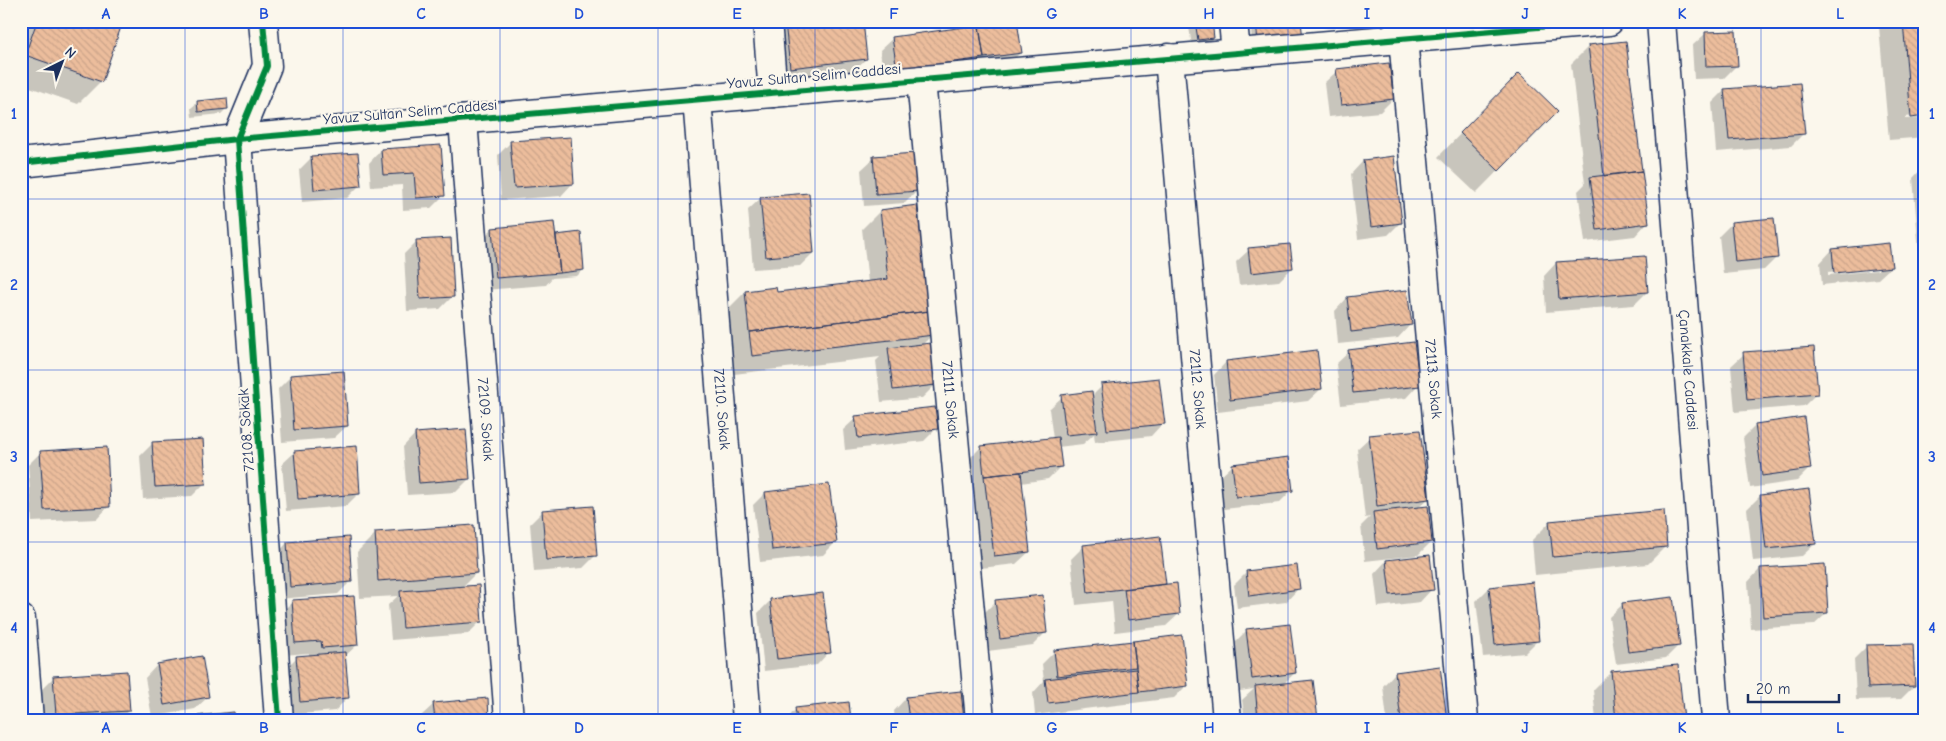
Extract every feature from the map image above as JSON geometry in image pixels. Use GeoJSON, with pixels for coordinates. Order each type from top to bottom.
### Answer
{"type":"FeatureCollection","features":[{"type":"Feature","properties":{"kind":"street"},"geometry":{"type":"LineString","coordinates":[[237,139],[267,66],[263,21]]}},
{"type":"Feature","properties":{"kind":"street"},"geometry":{"type":"LineString","coordinates":[[767,21],[773,93]]}},
{"type":"Feature","properties":{"kind":"street"},"geometry":{"type":"LineString","coordinates":[[1233,21],[1236,53]]}},
{"type":"Feature","properties":{"kind":"street","name":"Yavuz Sultan Selim Caddesi"},"geometry":{"type":"LineString","coordinates":[[21,164],[237,139],[1609,21]]}},
{"type":"Feature","properties":{"kind":"street","name":"Çanakkale Caddesi"},"geometry":{"type":"LineString","coordinates":[[1661,21],[1716,720]]}},
{"type":"Feature","properties":{"kind":"street","name":"72113. Sokak"},"geometry":{"type":"LineString","coordinates":[[1403,38],[1464,720]]}},
{"type":"Feature","properties":{"kind":"street","name":"72112. Sokak"},"geometry":{"type":"LineString","coordinates":[[1169,58],[1227,720]]}},
{"type":"Feature","properties":{"kind":"street","name":"72111. Sokak"},"geometry":{"type":"LineString","coordinates":[[921,80],[980,720]]}},
{"type":"Feature","properties":{"kind":"street","name":"72110. Sokak"},"geometry":{"type":"LineString","coordinates":[[697,99],[746,720]]}},
{"type":"Feature","properties":{"kind":"street","name":"72109. Sokak"},"geometry":{"type":"LineString","coordinates":[[463,120],[509,720]]}},
{"type":"Feature","properties":{"kind":"street","name":"72108. Sokak"},"geometry":{"type":"LineString","coordinates":[[237,139],[279,720]]}},
{"type":"Feature","properties":{"kind":"street"},"geometry":{"type":"LineString","coordinates":[[21,618],[29,720]]}},
{"type":"Feature","properties":{"kind":"building"},"geometry":{"type":"Polygon","coordinates":[[[37,21],[123,21],[102,82],[25,55],[37,21]]]}},
{"type":"Feature","properties":{"kind":"building"},"geometry":{"type":"Polygon","coordinates":[[[863,21],[867,59],[790,68],[785,22],[863,21]]]}},
{"type":"Feature","properties":{"kind":"building"},"geometry":{"type":"Polygon","coordinates":[[[978,21],[1017,21],[1022,53],[984,58],[978,21]]]}},
{"type":"Feature","properties":{"kind":"building"},"geometry":{"type":"Polygon","coordinates":[[[1195,21],[1212,21],[1214,38],[1198,40],[1195,21]]]}},
{"type":"Feature","properties":{"kind":"building"},"geometry":{"type":"Polygon","coordinates":[[[1256,21],[1301,21],[1303,40],[1258,43],[1256,21]]]}},
{"type":"Feature","properties":{"kind":"building"},"geometry":{"type":"Polygon","coordinates":[[[1903,21],[1925,21],[1925,116],[1911,118],[1903,21]]]}},
{"type":"Feature","properties":{"kind":"building"},"geometry":{"type":"Polygon","coordinates":[[[979,25],[984,58],[897,70],[892,37],[979,25]]]}},
{"type":"Feature","properties":{"kind":"building"},"geometry":{"type":"Polygon","coordinates":[[[1736,31],[1738,66],[1706,67],[1705,32],[1736,31]]]}},
{"type":"Feature","properties":{"kind":"building"},"geometry":{"type":"Polygon","coordinates":[[[1626,41],[1642,171],[1604,176],[1588,45],[1626,41]]]}},
{"type":"Feature","properties":{"kind":"building"},"geometry":{"type":"Polygon","coordinates":[[[1389,63],[1394,99],[1341,105],[1336,69],[1389,63]]]}},
{"type":"Feature","properties":{"kind":"building"},"geometry":{"type":"Polygon","coordinates":[[[1519,73],[1558,111],[1499,171],[1460,133],[1519,73]]]}},
{"type":"Feature","properties":{"kind":"building"},"geometry":{"type":"Polygon","coordinates":[[[1800,83],[1805,134],[1729,140],[1724,89],[1800,83]]]}},
{"type":"Feature","properties":{"kind":"building"},"geometry":{"type":"Polygon","coordinates":[[[227,98],[228,109],[198,112],[197,101],[227,98]]]}},
{"type":"Feature","properties":{"kind":"building"},"geometry":{"type":"Polygon","coordinates":[[[571,137],[574,184],[514,188],[510,141],[571,137]]]}},
{"type":"Feature","properties":{"kind":"building"},"geometry":{"type":"Polygon","coordinates":[[[441,145],[445,196],[416,198],[414,173],[383,175],[381,149],[441,145]]]}},
{"type":"Feature","properties":{"kind":"building"},"geometry":{"type":"Polygon","coordinates":[[[358,153],[361,186],[314,190],[311,156],[358,153]]]}},
{"type":"Feature","properties":{"kind":"building"},"geometry":{"type":"Polygon","coordinates":[[[916,153],[919,191],[876,194],[873,156],[916,153]]]}},
{"type":"Feature","properties":{"kind":"building"},"geometry":{"type":"Polygon","coordinates":[[[1394,156],[1402,223],[1371,227],[1363,160],[1394,156]]]}},
{"type":"Feature","properties":{"kind":"building"},"geometry":{"type":"Polygon","coordinates":[[[1642,171],[1649,223],[1597,230],[1590,177],[1642,171]]]}},
{"type":"Feature","properties":{"kind":"building"},"geometry":{"type":"Polygon","coordinates":[[[809,193],[814,253],[766,257],[760,197],[809,193]]]}},
{"type":"Feature","properties":{"kind":"building"},"geometry":{"type":"Polygon","coordinates":[[[917,205],[930,311],[749,332],[745,291],[776,287],[777,292],[888,279],[880,210],[917,205]]]}},
{"type":"Feature","properties":{"kind":"building"},"geometry":{"type":"Polygon","coordinates":[[[1774,218],[1778,258],[1735,262],[1731,222],[1774,218]]]}},
{"type":"Feature","properties":{"kind":"building"},"geometry":{"type":"Polygon","coordinates":[[[554,222],[560,273],[496,278],[492,228],[554,222]]]}},
{"type":"Feature","properties":{"kind":"building"},"geometry":{"type":"Polygon","coordinates":[[[581,232],[584,270],[560,273],[556,235],[581,232]]]}},
{"type":"Feature","properties":{"kind":"building"},"geometry":{"type":"Polygon","coordinates":[[[451,238],[454,297],[420,299],[416,240],[451,238]]]}},
{"type":"Feature","properties":{"kind":"building"},"geometry":{"type":"Polygon","coordinates":[[[1889,243],[1892,267],[1834,273],[1832,249],[1889,243]]]}},
{"type":"Feature","properties":{"kind":"building"},"geometry":{"type":"Polygon","coordinates":[[[1290,244],[1293,268],[1251,273],[1248,248],[1290,244]]]}},
{"type":"Feature","properties":{"kind":"building"},"geometry":{"type":"Polygon","coordinates":[[[1645,256],[1648,292],[1559,299],[1556,262],[1645,256]]]}},
{"type":"Feature","properties":{"kind":"building"},"geometry":{"type":"Polygon","coordinates":[[[1407,290],[1412,325],[1351,332],[1347,297],[1407,290]]]}},
{"type":"Feature","properties":{"kind":"building"},"geometry":{"type":"Polygon","coordinates":[[[930,311],[934,335],[752,356],[749,332],[930,311]]]}},
{"type":"Feature","properties":{"kind":"building"},"geometry":{"type":"Polygon","coordinates":[[[1414,342],[1420,386],[1353,393],[1348,350],[1414,342]]]}},
{"type":"Feature","properties":{"kind":"building"},"geometry":{"type":"Polygon","coordinates":[[[931,343],[936,385],[893,390],[888,348],[931,343]]]}},
{"type":"Feature","properties":{"kind":"building"},"geometry":{"type":"Polygon","coordinates":[[[1814,347],[1818,394],[1747,400],[1743,352],[1814,347]]]}},
{"type":"Feature","properties":{"kind":"building"},"geometry":{"type":"Polygon","coordinates":[[[1317,350],[1322,389],[1230,400],[1226,361],[1317,350]]]}},
{"type":"Feature","properties":{"kind":"building"},"geometry":{"type":"Polygon","coordinates":[[[344,371],[348,426],[294,430],[290,375],[344,371]]]}},
{"type":"Feature","properties":{"kind":"building"},"geometry":{"type":"Polygon","coordinates":[[[1159,378],[1165,424],[1107,430],[1101,384],[1159,378]]]}},
{"type":"Feature","properties":{"kind":"building"},"geometry":{"type":"Polygon","coordinates":[[[1092,391],[1097,432],[1066,435],[1061,395],[1092,391]]]}},
{"type":"Feature","properties":{"kind":"building"},"geometry":{"type":"Polygon","coordinates":[[[935,407],[938,429],[858,438],[855,416],[935,407]]]}},
{"type":"Feature","properties":{"kind":"building"},"geometry":{"type":"Polygon","coordinates":[[[1804,417],[1811,469],[1762,476],[1755,424],[1804,417]]]}},
{"type":"Feature","properties":{"kind":"building"},"geometry":{"type":"Polygon","coordinates":[[[466,429],[470,479],[419,483],[415,433],[466,429]]]}},
{"type":"Feature","properties":{"kind":"building"},"geometry":{"type":"Polygon","coordinates":[[[1420,430],[1429,499],[1377,506],[1369,435],[1420,430]]]}},
{"type":"Feature","properties":{"kind":"building"},"geometry":{"type":"Polygon","coordinates":[[[1058,437],[1062,467],[984,476],[981,446],[1058,437]]]}},
{"type":"Feature","properties":{"kind":"building"},"geometry":{"type":"Polygon","coordinates":[[[203,439],[206,484],[155,487],[152,442],[203,439]]]}},
{"type":"Feature","properties":{"kind":"building"},"geometry":{"type":"Polygon","coordinates":[[[357,446],[360,494],[298,499],[294,451],[357,446]]]}},
{"type":"Feature","properties":{"kind":"building"},"geometry":{"type":"Polygon","coordinates":[[[107,447],[110,507],[44,510],[40,451],[107,447]]]}},
{"type":"Feature","properties":{"kind":"building"},"geometry":{"type":"Polygon","coordinates":[[[1289,457],[1293,491],[1236,497],[1232,464],[1289,457]]]}},
{"type":"Feature","properties":{"kind":"building"},"geometry":{"type":"Polygon","coordinates":[[[1021,472],[1030,552],[994,556],[984,476],[1021,472]]]}},
{"type":"Feature","properties":{"kind":"building"},"geometry":{"type":"Polygon","coordinates":[[[829,484],[837,543],[772,550],[765,492],[829,484]]]}},
{"type":"Feature","properties":{"kind":"building"},"geometry":{"type":"Polygon","coordinates":[[[1809,489],[1816,544],[1766,549],[1760,495],[1809,489]]]}},
{"type":"Feature","properties":{"kind":"building"},"geometry":{"type":"Polygon","coordinates":[[[593,506],[597,556],[546,560],[542,510],[593,506]]]}},
{"type":"Feature","properties":{"kind":"building"},"geometry":{"type":"Polygon","coordinates":[[[1428,506],[1432,542],[1377,549],[1373,512],[1428,506]]]}},
{"type":"Feature","properties":{"kind":"building"},"geometry":{"type":"Polygon","coordinates":[[[1664,510],[1667,547],[1553,557],[1549,521],[1664,510]]]}},
{"type":"Feature","properties":{"kind":"building"},"geometry":{"type":"Polygon","coordinates":[[[474,525],[477,573],[378,581],[375,532],[474,525]]]}},
{"type":"Feature","properties":{"kind":"building"},"geometry":{"type":"Polygon","coordinates":[[[1160,536],[1166,584],[1088,593],[1083,545],[1160,536]]]}},
{"type":"Feature","properties":{"kind":"building"},"geometry":{"type":"Polygon","coordinates":[[[349,537],[352,582],[290,587],[287,542],[349,537]]]}},
{"type":"Feature","properties":{"kind":"building"},"geometry":{"type":"Polygon","coordinates":[[[1430,555],[1434,590],[1390,595],[1386,560],[1430,555]]]}},
{"type":"Feature","properties":{"kind":"building"},"geometry":{"type":"Polygon","coordinates":[[[1825,564],[1828,613],[1763,617],[1760,568],[1825,564]]]}},
{"type":"Feature","properties":{"kind":"building"},"geometry":{"type":"Polygon","coordinates":[[[1297,565],[1300,589],[1249,596],[1246,571],[1297,565]]]}},
{"type":"Feature","properties":{"kind":"building"},"geometry":{"type":"Polygon","coordinates":[[[1533,582],[1539,641],[1495,645],[1489,587],[1533,582]]]}},
{"type":"Feature","properties":{"kind":"building"},"geometry":{"type":"Polygon","coordinates":[[[1177,583],[1180,614],[1128,620],[1124,589],[1177,583]]]}},
{"type":"Feature","properties":{"kind":"building"},"geometry":{"type":"Polygon","coordinates":[[[479,585],[482,622],[403,628],[400,591],[479,585]]]}},
{"type":"Feature","properties":{"kind":"building"},"geometry":{"type":"Polygon","coordinates":[[[823,593],[831,653],[777,659],[770,599],[823,593]]]}},
{"type":"Feature","properties":{"kind":"building"},"geometry":{"type":"Polygon","coordinates":[[[1043,595],[1047,633],[1000,639],[995,600],[1043,595]]]}},
{"type":"Feature","properties":{"kind":"building"},"geometry":{"type":"Polygon","coordinates":[[[354,596],[358,645],[322,648],[321,641],[295,643],[292,600],[354,596]]]}},
{"type":"Feature","properties":{"kind":"building"},"geometry":{"type":"Polygon","coordinates":[[[1673,597],[1680,646],[1628,652],[1622,603],[1673,597]]]}},
{"type":"Feature","properties":{"kind":"building"},"geometry":{"type":"Polygon","coordinates":[[[1290,624],[1296,673],[1252,679],[1246,629],[1290,624]]]}},
{"type":"Feature","properties":{"kind":"building"},"geometry":{"type":"Polygon","coordinates":[[[1182,635],[1188,686],[1139,692],[1133,641],[1182,635]]]}},
{"type":"Feature","properties":{"kind":"building"},"geometry":{"type":"Polygon","coordinates":[[[1133,641],[1136,667],[1057,676],[1054,650],[1133,641]]]}},
{"type":"Feature","properties":{"kind":"building"},"geometry":{"type":"Polygon","coordinates":[[[1913,644],[1915,686],[1868,688],[1866,645],[1913,644]]]}},
{"type":"Feature","properties":{"kind":"building"},"geometry":{"type":"Polygon","coordinates":[[[345,652],[349,698],[300,702],[296,656],[345,652]]]}},
{"type":"Feature","properties":{"kind":"building"},"geometry":{"type":"Polygon","coordinates":[[[202,656],[209,697],[164,705],[157,664],[202,656]]]}},
{"type":"Feature","properties":{"kind":"building"},"geometry":{"type":"Polygon","coordinates":[[[1678,665],[1684,720],[1616,720],[1611,671],[1678,665]]]}},
{"type":"Feature","properties":{"kind":"building"},"geometry":{"type":"Polygon","coordinates":[[[1440,666],[1447,720],[1401,720],[1395,672],[1440,666]]]}},
{"type":"Feature","properties":{"kind":"building"},"geometry":{"type":"Polygon","coordinates":[[[1136,669],[1139,692],[1048,703],[1045,679],[1136,669]]]}},
{"type":"Feature","properties":{"kind":"building"},"geometry":{"type":"Polygon","coordinates":[[[127,671],[130,711],[56,715],[53,676],[127,671]]]}},
{"type":"Feature","properties":{"kind":"building"},"geometry":{"type":"Polygon","coordinates":[[[1313,680],[1318,719],[1258,720],[1255,686],[1313,680]]]}},
{"type":"Feature","properties":{"kind":"building"},"geometry":{"type":"Polygon","coordinates":[[[961,691],[964,720],[909,720],[906,697],[961,691]]]}},
{"type":"Feature","properties":{"kind":"building"},"geometry":{"type":"Polygon","coordinates":[[[488,698],[489,720],[435,720],[433,703],[488,698]]]}},
{"type":"Feature","properties":{"kind":"building"},"geometry":{"type":"Polygon","coordinates":[[[849,702],[851,720],[797,720],[795,708],[849,702]]]}},
{"type":"Feature","properties":{"kind":"building"},"geometry":{"type":"Polygon","coordinates":[[[234,712],[235,720],[185,720],[185,717],[234,712]]]}},
{"type":"Feature","properties":{"kind":"cycle path"},"geometry":{"type":"LineString","coordinates":[[263,21],[267,66],[237,139],[279,720]]}},
{"type":"Feature","properties":{"kind":"cycle path"},"geometry":{"type":"LineString","coordinates":[[21,163],[237,139],[1609,21]]}}]}
